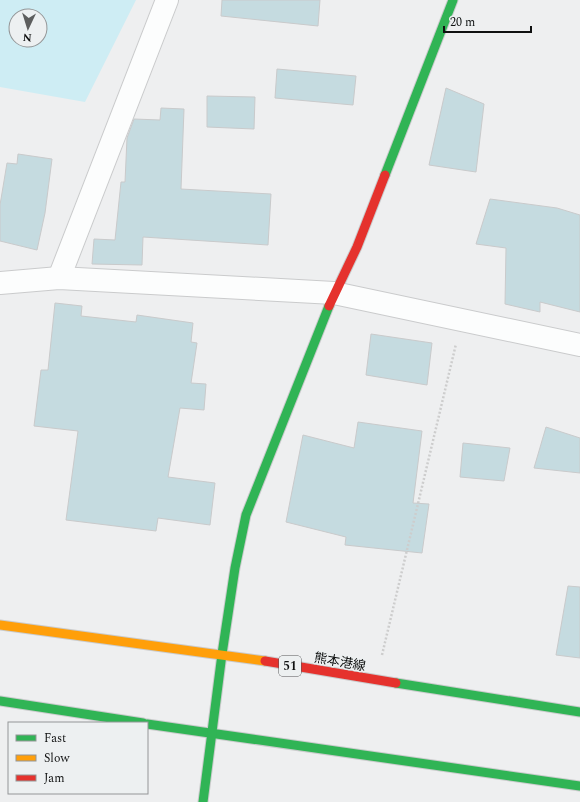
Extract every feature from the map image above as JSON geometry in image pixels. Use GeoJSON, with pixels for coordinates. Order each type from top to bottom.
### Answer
{"type":"FeatureCollection","features":[{"type":"Feature","properties":{"kind":"main road"},"geometry":{"type":"LineString","coordinates":[[203,802],[213,734],[222,654],[235,568],[246,515],[334,293],[357,247],[453,0]]}},
{"type":"Feature","properties":{"kind":"main road","name":"熊本港線"},"geometry":{"type":"LineString","coordinates":[[0,626],[222,654],[580,712]]}},
{"type":"Feature","properties":{"kind":"main road"},"geometry":{"type":"LineString","coordinates":[[0,701],[137,722]]}},
{"type":"Feature","properties":{"kind":"main road"},"geometry":{"type":"LineString","coordinates":[[148,724],[580,786]]}},
{"type":"Feature","properties":{"kind":"street"},"geometry":{"type":"LineString","coordinates":[[59,278],[167,0]]}},
{"type":"Feature","properties":{"kind":"street"},"geometry":{"type":"LineString","coordinates":[[0,283],[59,278],[334,293],[580,346]]}},
{"type":"Feature","properties":{"kind":"path"},"geometry":{"type":"LineString","coordinates":[[376,680],[462,320]]}},
{"type":"Feature","properties":{"kind":"shaded area"},"geometry":{"type":"Polygon","coordinates":[[[0,0],[136,0],[85,102],[0,87],[0,0]]]}},
{"type":"Feature","properties":{"kind":"building"},"geometry":{"type":"Polygon","coordinates":[[[222,0],[320,0],[318,26],[221,16],[222,0]]]}},
{"type":"Feature","properties":{"kind":"building"},"geometry":{"type":"Polygon","coordinates":[[[277,69],[356,76],[353,105],[275,98],[277,69]]]}},
{"type":"Feature","properties":{"kind":"building"},"geometry":{"type":"Polygon","coordinates":[[[446,88],[484,104],[476,172],[429,165],[446,88]]]}},
{"type":"Feature","properties":{"kind":"building"},"geometry":{"type":"Polygon","coordinates":[[[207,96],[255,97],[254,129],[207,127],[207,96]]]}},
{"type":"Feature","properties":{"kind":"building"},"geometry":{"type":"Polygon","coordinates":[[[161,108],[184,109],[181,189],[271,194],[268,245],[143,237],[142,265],[92,264],[94,239],[115,240],[121,182],[125,182],[127,138],[134,119],[160,120],[161,108]]]}},
{"type":"Feature","properties":{"kind":"building"},"geometry":{"type":"Polygon","coordinates":[[[18,154],[52,159],[45,213],[37,250],[0,241],[0,205],[7,163],[17,164],[18,154]]]}},
{"type":"Feature","properties":{"kind":"building"},"geometry":{"type":"Polygon","coordinates":[[[490,199],[557,208],[580,215],[580,312],[540,302],[540,312],[505,304],[506,248],[476,244],[490,199]]]}},
{"type":"Feature","properties":{"kind":"building"},"geometry":{"type":"Polygon","coordinates":[[[55,303],[82,306],[81,316],[136,322],[137,315],[193,323],[191,342],[197,343],[191,383],[206,384],[204,410],[180,408],[168,477],[215,483],[210,525],[158,518],[156,531],[66,520],[78,431],[34,426],[41,370],[48,370],[55,303]]]}},
{"type":"Feature","properties":{"kind":"building"},"geometry":{"type":"Polygon","coordinates":[[[371,334],[432,343],[427,385],[366,375],[371,334]]]}},
{"type":"Feature","properties":{"kind":"building"},"geometry":{"type":"Polygon","coordinates":[[[358,422],[422,431],[413,503],[429,504],[422,553],[345,545],[346,537],[286,522],[303,435],[354,448],[358,422]]]}},
{"type":"Feature","properties":{"kind":"building"},"geometry":{"type":"Polygon","coordinates":[[[546,427],[580,438],[580,473],[534,468],[546,427]]]}},
{"type":"Feature","properties":{"kind":"building"},"geometry":{"type":"Polygon","coordinates":[[[463,443],[510,448],[504,481],[460,477],[463,443]]]}},
{"type":"Feature","properties":{"kind":"building"},"geometry":{"type":"Polygon","coordinates":[[[568,586],[580,587],[580,658],[556,655],[568,586]]]}},
{"type":"Feature","properties":{"kind":"traffic: fast"},"geometry":{"type":"LineString","coordinates":[[385,175],[453,0]]}},
{"type":"Feature","properties":{"kind":"traffic: fast"},"geometry":{"type":"LineString","coordinates":[[203,802],[222,654],[235,568],[246,515],[329,306]]}},
{"type":"Feature","properties":{"kind":"traffic: fast"},"geometry":{"type":"LineString","coordinates":[[396,683],[580,712]]}},
{"type":"Feature","properties":{"kind":"traffic: fast"},"geometry":{"type":"LineString","coordinates":[[0,701],[136,722]]}},
{"type":"Feature","properties":{"kind":"traffic: fast"},"geometry":{"type":"LineString","coordinates":[[148,724],[580,786]]}},
{"type":"Feature","properties":{"kind":"traffic: slow"},"geometry":{"type":"LineString","coordinates":[[0,625],[265,661]]}},
{"type":"Feature","properties":{"kind":"traffic: jam"},"geometry":{"type":"LineString","coordinates":[[329,306],[357,247],[385,175]]}},
{"type":"Feature","properties":{"kind":"traffic: jam"},"geometry":{"type":"LineString","coordinates":[[265,661],[396,683]]}}]}
